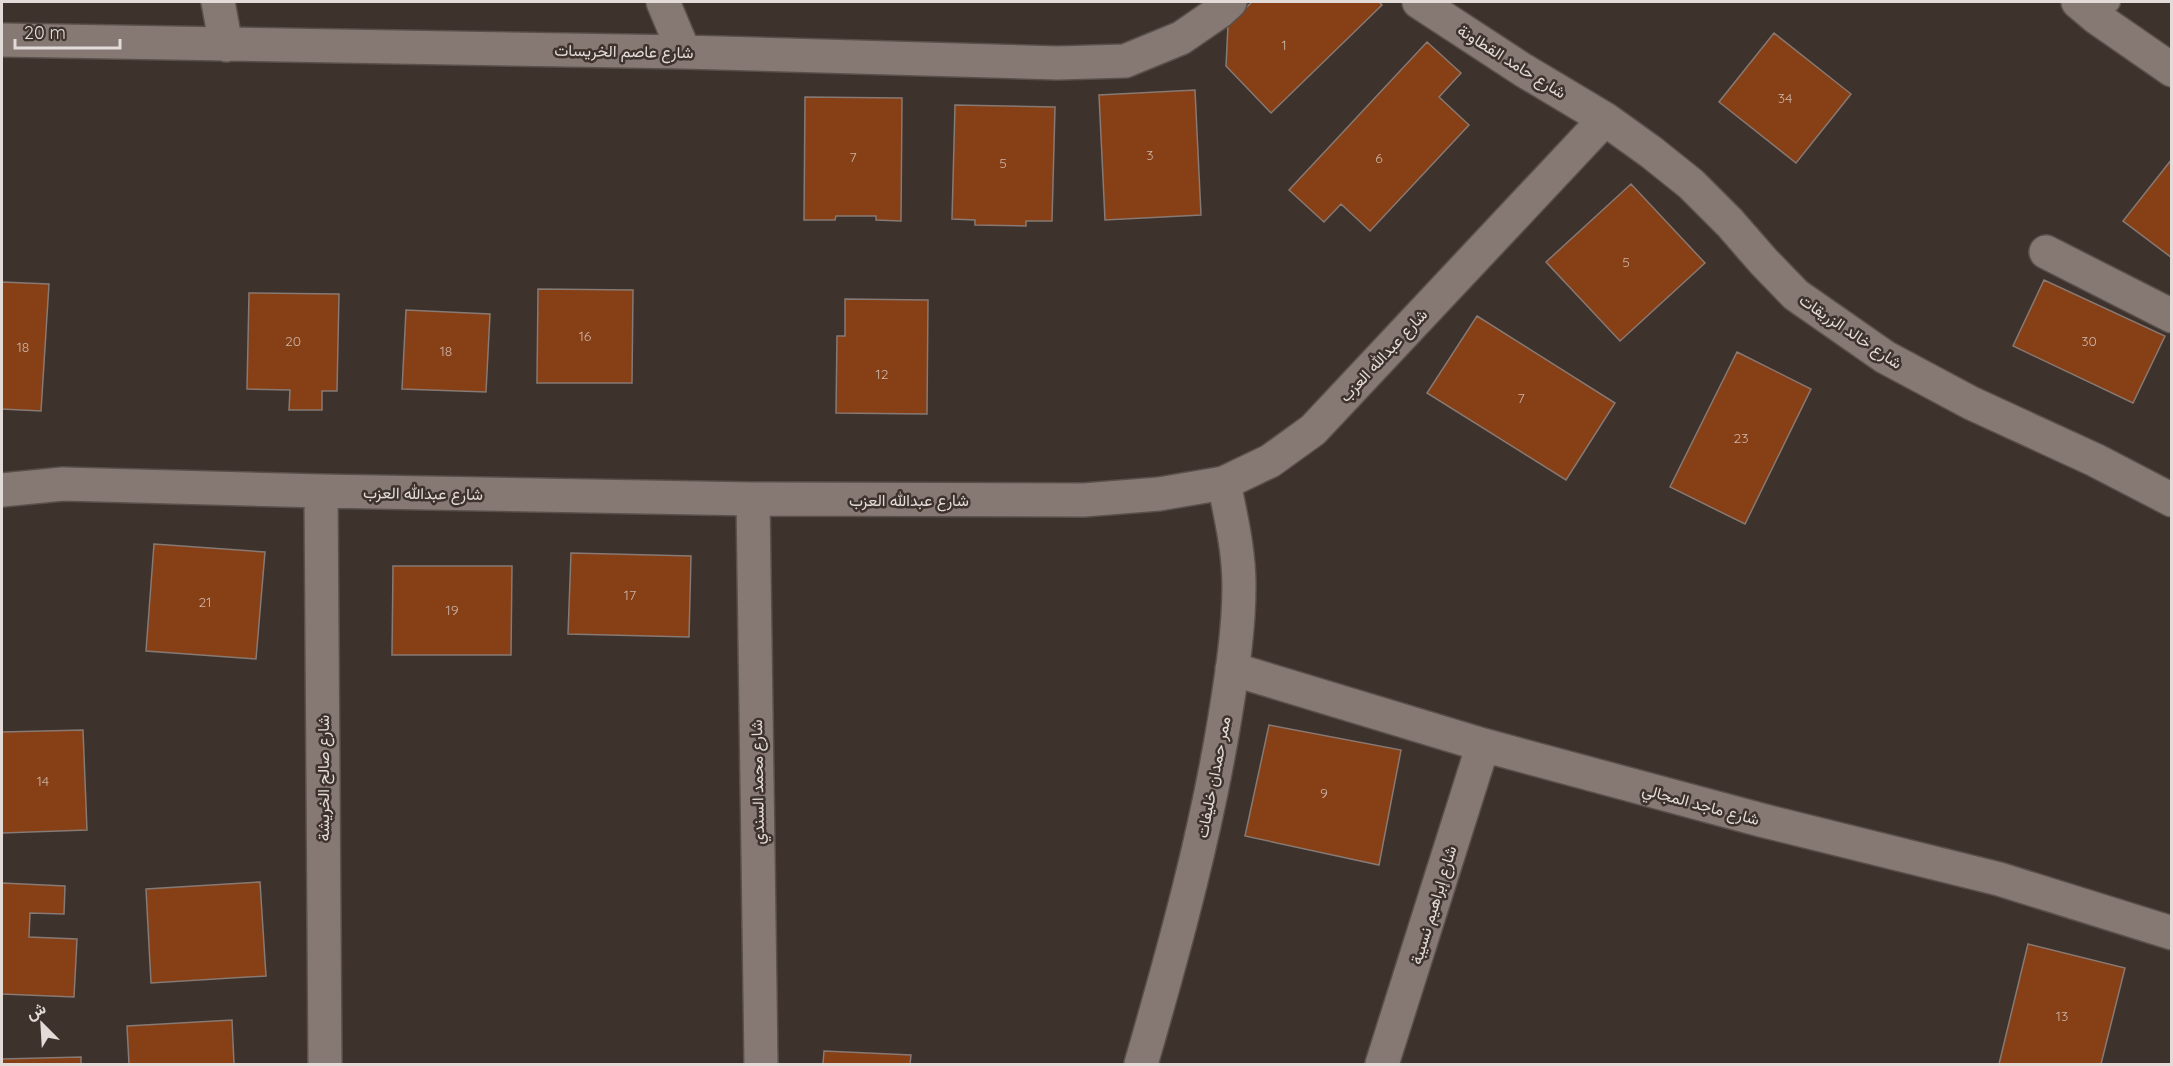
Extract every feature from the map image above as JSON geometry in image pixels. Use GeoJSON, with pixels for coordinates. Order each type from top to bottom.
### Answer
{"type":"FeatureCollection","features":[{"type":"Feature","properties":{"kind":"street"},"geometry":{"type":"LineString","coordinates":[[218,2],[226,45]]}},
{"type":"Feature","properties":{"kind":"street"},"geometry":{"type":"LineString","coordinates":[[663,2],[684,52]]}},
{"type":"Feature","properties":{"kind":"street","name":"شارع عاصم الخريسات"},"geometry":{"type":"LineString","coordinates":[[2,40],[684,52],[1058,63],[1125,61],[1180,39],[1230,2]]}},
{"type":"Feature","properties":{"kind":"street","name":"شارع حامد القطاونة"},"geometry":{"type":"LineString","coordinates":[[1419,2],[1523,70],[1605,119]]}},
{"type":"Feature","properties":{"kind":"street"},"geometry":{"type":"LineString","coordinates":[[2096,7],[2172,70]]}},
{"type":"Feature","properties":{"kind":"street","name":"شارع عبدالله العزب"},"geometry":{"type":"LineString","coordinates":[[2,490],[63,484],[753,499],[1084,500],[1159,494],[1224,483],[1270,461],[1313,430],[1605,119]]}},
{"type":"Feature","properties":{"kind":"street","name":"شارع خالد الزريقات"},"geometry":{"type":"LineString","coordinates":[[1605,119],[1691,184],[1796,295],[1885,357],[1971,403],[2095,460],[2172,500]]}},
{"type":"Feature","properties":{"kind":"street"},"geometry":{"type":"LineString","coordinates":[[2046,252],[2172,316]]}},
{"type":"Feature","properties":{"kind":"street","name":"شارع عبدالله العزب"},"geometry":{"type":"LineString","coordinates":[[2,473],[63,484]]}},
{"type":"Feature","properties":{"kind":"street","name":"ممر حمدان خليفات"},"geometry":{"type":"LineString","coordinates":[[1140,1065],[1201,842],[1218,758],[1232,669],[1239,585],[1234,532],[1224,483]]}},
{"type":"Feature","properties":{"kind":"street","name":"شارع صالح الخريشة"},"geometry":{"type":"LineString","coordinates":[[321,491],[325,1065]]}},
{"type":"Feature","properties":{"kind":"street","name":"شارع محمد السندي"},"geometry":{"type":"LineString","coordinates":[[753,499],[761,1065]]}},
{"type":"Feature","properties":{"kind":"street","name":"شارع ماجد المجالي"},"geometry":{"type":"LineString","coordinates":[[1232,669],[1483,745],[1761,820],[1999,879],[2172,933]]}},
{"type":"Feature","properties":{"kind":"street","name":"شارع إبراهيم نسيبة"},"geometry":{"type":"LineString","coordinates":[[1383,1065],[1483,745]]}},
{"type":"Feature","properties":{"kind":"building"},"geometry":{"type":"Polygon","coordinates":[[[1252,2],[1379,2],[1382,5],[1271,113],[1226,66],[1228,25],[1252,2]]]}},
{"type":"Feature","properties":{"kind":"building"},"geometry":{"type":"Polygon","coordinates":[[[1774,33],[1851,94],[1796,163],[1719,102],[1774,33]]]}},
{"type":"Feature","properties":{"kind":"building"},"geometry":{"type":"Polygon","coordinates":[[[1427,42],[1461,73],[1439,97],[1469,125],[1370,231],[1341,204],[1324,222],[1289,190],[1427,42]]]}},
{"type":"Feature","properties":{"kind":"building"},"geometry":{"type":"Polygon","coordinates":[[[1195,90],[1201,215],[1105,220],[1099,95],[1195,90]]]}},
{"type":"Feature","properties":{"kind":"building"},"geometry":{"type":"Polygon","coordinates":[[[805,97],[902,98],[901,221],[876,220],[876,216],[836,216],[835,220],[804,220],[805,97]]]}},
{"type":"Feature","properties":{"kind":"building"},"geometry":{"type":"Polygon","coordinates":[[[955,105],[1055,107],[1052,221],[1026,221],[1026,226],[975,225],[975,220],[952,219],[955,105]]]}},
{"type":"Feature","properties":{"kind":"building"},"geometry":{"type":"Polygon","coordinates":[[[2172,159],[2172,258],[2123,221],[2172,159]]]}},
{"type":"Feature","properties":{"kind":"building"},"geometry":{"type":"Polygon","coordinates":[[[1631,184],[1705,263],[1620,341],[1546,262],[1631,184]]]}},
{"type":"Feature","properties":{"kind":"building"},"geometry":{"type":"Polygon","coordinates":[[[2044,280],[2165,336],[2133,403],[2013,346],[2044,280]]]}},
{"type":"Feature","properties":{"kind":"building"},"geometry":{"type":"Polygon","coordinates":[[[2,282],[49,284],[41,411],[2,409],[2,282]]]}},
{"type":"Feature","properties":{"kind":"building"},"geometry":{"type":"Polygon","coordinates":[[[538,289],[633,290],[632,383],[537,383],[538,289]]]}},
{"type":"Feature","properties":{"kind":"building"},"geometry":{"type":"Polygon","coordinates":[[[249,293],[339,294],[337,391],[322,391],[322,410],[289,410],[290,390],[247,389],[249,293]]]}},
{"type":"Feature","properties":{"kind":"building"},"geometry":{"type":"Polygon","coordinates":[[[845,299],[928,300],[927,414],[836,413],[837,336],[845,336],[845,299]]]}},
{"type":"Feature","properties":{"kind":"building"},"geometry":{"type":"Polygon","coordinates":[[[406,310],[490,314],[486,392],[402,389],[406,310]]]}},
{"type":"Feature","properties":{"kind":"building"},"geometry":{"type":"Polygon","coordinates":[[[1477,316],[1615,403],[1566,480],[1427,393],[1477,316]]]}},
{"type":"Feature","properties":{"kind":"building"},"geometry":{"type":"Polygon","coordinates":[[[1737,352],[1811,389],[1745,524],[1670,487],[1737,352]]]}},
{"type":"Feature","properties":{"kind":"building"},"geometry":{"type":"Polygon","coordinates":[[[154,544],[265,552],[256,659],[146,651],[154,544]]]}},
{"type":"Feature","properties":{"kind":"building"},"geometry":{"type":"Polygon","coordinates":[[[571,553],[691,556],[689,637],[568,634],[571,553]]]}},
{"type":"Feature","properties":{"kind":"building"},"geometry":{"type":"Polygon","coordinates":[[[393,566],[512,566],[511,655],[392,655],[393,566]]]}},
{"type":"Feature","properties":{"kind":"building"},"geometry":{"type":"Polygon","coordinates":[[[1269,725],[1401,750],[1379,865],[1245,836],[1269,725]]]}},
{"type":"Feature","properties":{"kind":"building"},"geometry":{"type":"Polygon","coordinates":[[[83,730],[87,830],[2,833],[2,732],[83,730]]]}},
{"type":"Feature","properties":{"kind":"building"},"geometry":{"type":"Polygon","coordinates":[[[260,882],[266,976],[151,983],[146,889],[260,882]]]}},
{"type":"Feature","properties":{"kind":"building"},"geometry":{"type":"Polygon","coordinates":[[[2,883],[65,886],[64,914],[30,913],[29,937],[77,939],[74,997],[2,994],[2,883]]]}},
{"type":"Feature","properties":{"kind":"building"},"geometry":{"type":"Polygon","coordinates":[[[2028,944],[2125,968],[2101,1064],[1999,1064],[2028,944]]]}},
{"type":"Feature","properties":{"kind":"building"},"geometry":{"type":"Polygon","coordinates":[[[232,1020],[234,1064],[129,1064],[127,1026],[232,1020]]]}},
{"type":"Feature","properties":{"kind":"building"},"geometry":{"type":"Polygon","coordinates":[[[824,1051],[911,1055],[910,1064],[823,1064],[824,1051]]]}},
{"type":"Feature","properties":{"kind":"building"},"geometry":{"type":"Polygon","coordinates":[[[81,1057],[81,1064],[2,1064],[2,1059],[81,1057]]]}}]}
